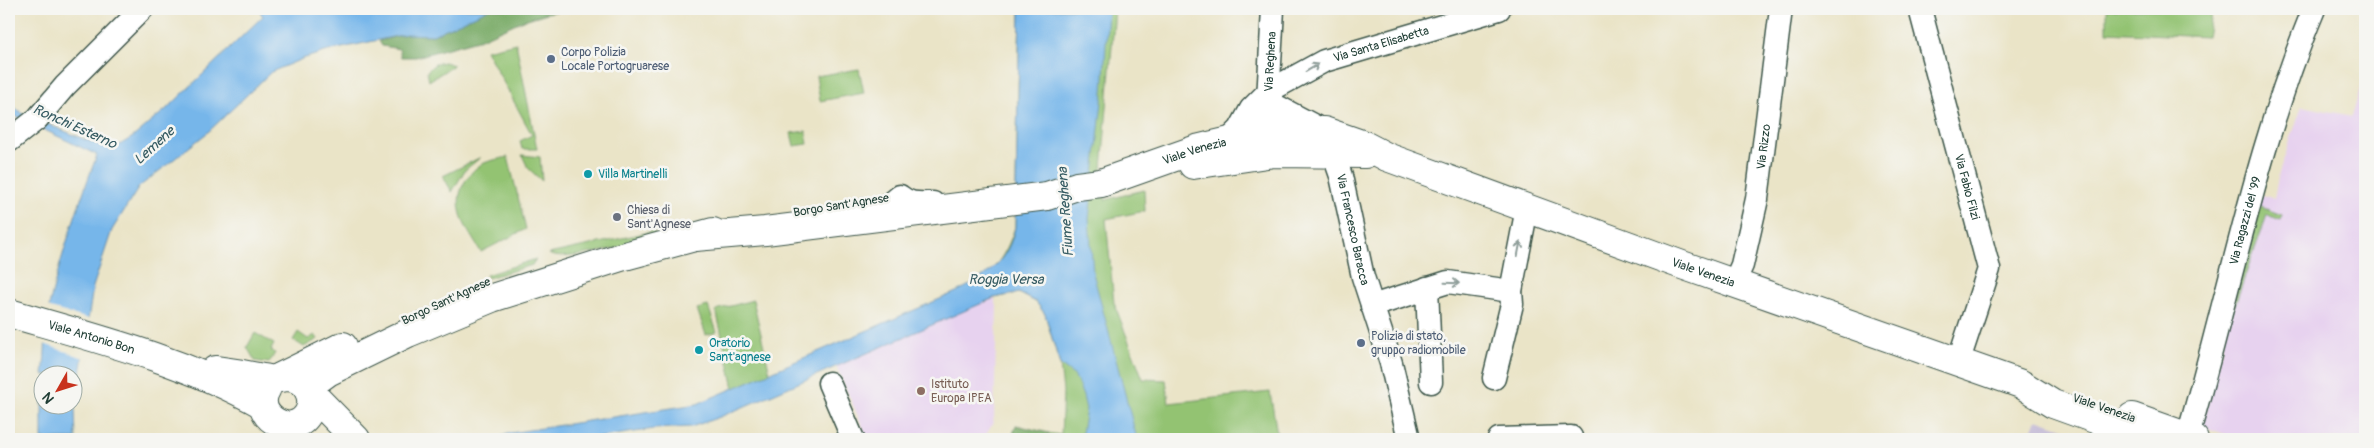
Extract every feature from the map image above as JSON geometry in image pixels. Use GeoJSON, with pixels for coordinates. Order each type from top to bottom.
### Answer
{"type":"FeatureCollection","features":[{"type":"Feature","properties":{"kind":"main road","name":"Viale Venezia"},"geometry":{"type":"LineString","coordinates":[[998,196],[1042,184],[1089,185],[1128,174],[1155,163],[1229,140],[1263,109],[1322,145]]}},
{"type":"Feature","properties":{"kind":"main road","name":"Viale Venezia"},"geometry":{"type":"LineString","coordinates":[[1128,174],[1322,145],[1387,157],[1734,283],[2021,384],[2150,439]]}},
{"type":"Feature","properties":{"kind":"main road","name":"Borgo Sant'Agnese"},"geometry":{"type":"LineString","coordinates":[[309,391],[317,380],[340,366],[437,320],[502,294],[621,257],[777,214],[900,196],[998,196]]}},
{"type":"Feature","properties":{"kind":"main road","name":"Borgo Sant'Agnese"},"geometry":{"type":"LineString","coordinates":[[695,237],[799,227],[970,205],[998,196]]}},
{"type":"Feature","properties":{"kind":"main road","name":"Borgo Sant'Agnese"},"geometry":{"type":"LineString","coordinates":[[277,379],[324,354],[502,276],[546,265],[621,257]]}},
{"type":"Feature","properties":{"kind":"main road","name":"Viale Antonio Bon"},"geometry":{"type":"LineString","coordinates":[[9,313],[175,363],[235,389],[262,404]]}},
{"type":"Feature","properties":{"kind":"main road","name":"Viale Antonio Bon"},"geometry":{"type":"LineString","coordinates":[[175,363],[277,379]]}},
{"type":"Feature","properties":{"kind":"main road"},"geometry":{"type":"LineString","coordinates":[[335,439],[289,429],[269,418],[262,404],[265,390],[277,379],[294,378],[305,385],[356,439]]}},
{"type":"Feature","properties":{"kind":"main road"},"geometry":{"type":"LineString","coordinates":[[289,429],[310,407],[309,391]]}},
{"type":"Feature","properties":{"kind":"main road","name":"Viale Venezia"},"geometry":{"type":"LineString","coordinates":[[2047,394],[2189,438]]}},
{"type":"Feature","properties":{"kind":"street","name":"Via Reghena"},"geometry":{"type":"LineString","coordinates":[[1263,109],[1273,9]]}},
{"type":"Feature","properties":{"kind":"street","name":"Via Santa Elisabetta"},"geometry":{"type":"LineString","coordinates":[[1263,109],[1324,61],[1500,9]]}},
{"type":"Feature","properties":{"kind":"street","name":"Via Rizzo"},"geometry":{"type":"LineString","coordinates":[[1734,283],[1742,265],[1757,199],[1782,9]]}},
{"type":"Feature","properties":{"kind":"street","name":"Via Fabio Filzi"},"geometry":{"type":"LineString","coordinates":[[1920,9],[1989,269],[1958,363]]}},
{"type":"Feature","properties":{"kind":"street","name":"Via Ragazzi del '99"},"geometry":{"type":"LineString","coordinates":[[2189,438],[2269,135],[2314,9]]}},
{"type":"Feature","properties":{"kind":"street"},"geometry":{"type":"LineString","coordinates":[[9,141],[33,122],[138,10]]}},
{"type":"Feature","properties":{"kind":"street","name":"Viale Venezia"},"geometry":{"type":"LineString","coordinates":[[1189,165],[1205,156],[1244,149],[1263,109]]}},
{"type":"Feature","properties":{"kind":"street","name":"Via Francesco Baracca"},"geometry":{"type":"LineString","coordinates":[[1322,145],[1341,176],[1363,277],[1391,363],[1409,439]]}},
{"type":"Feature","properties":{"kind":"street","name":"Borgo Sant'Agnese"},"geometry":{"type":"LineString","coordinates":[[799,227],[829,214],[879,210],[890,206],[900,196],[906,201],[917,204],[950,201],[970,205]]}},
{"type":"Feature","properties":{"kind":"street"},"geometry":{"type":"LineString","coordinates":[[1494,378],[1512,304],[1511,291],[1527,208]]}},
{"type":"Feature","properties":{"kind":"street"},"geometry":{"type":"LineString","coordinates":[[1372,306],[1448,282],[1511,291]]}},
{"type":"Feature","properties":{"kind":"street"},"geometry":{"type":"LineString","coordinates":[[1427,288],[1431,382]]}},
{"type":"Feature","properties":{"kind":"street"},"geometry":{"type":"LineString","coordinates":[[829,383],[853,439]]}},
{"type":"Feature","properties":{"kind":"street"},"geometry":{"type":"LineString","coordinates":[[1499,439],[1571,437]]}},
{"type":"Feature","properties":{"kind":"shaded area"},"geometry":{"type":"Polygon","coordinates":[[[2365,71],[2365,439],[2239,439],[2202,426],[2261,195],[2274,198],[2279,173],[2302,106],[2352,116],[2365,71]]]}},
{"type":"Feature","properties":{"kind":"shaded area","name":"Istituto Europa IPEA"},"geometry":{"type":"Polygon","coordinates":[[[994,298],[997,306],[994,417],[987,433],[980,439],[868,439],[836,366],[994,298]]]}},
{"type":"Feature","properties":{"kind":"shaded area"},"geometry":{"type":"Polygon","coordinates":[[[2037,419],[2094,439],[2029,439],[2037,419]]]}},
{"type":"Feature","properties":{"kind":"green space"},"geometry":{"type":"Polygon","coordinates":[[[489,9],[571,9],[547,13],[521,21],[481,39],[416,57],[401,57],[399,49],[382,46],[379,41],[406,34],[433,35],[489,9]]]}},
{"type":"Feature","properties":{"kind":"green space"},"geometry":{"type":"Polygon","coordinates":[[[1020,9],[1115,9],[1102,169],[1105,200],[1144,190],[1145,211],[1106,219],[1114,303],[1143,379],[1166,380],[1169,403],[1270,392],[1278,439],[1026,439],[1013,435],[1016,425],[1030,430],[1061,435],[1063,391],[1060,365],[1045,314],[1036,302],[1019,293],[994,298],[985,302],[977,282],[991,271],[1001,258],[1009,244],[1015,227],[1020,9]]]}},
{"type":"Feature","properties":{"kind":"green space"},"geometry":{"type":"Polygon","coordinates":[[[2107,9],[2212,9],[2207,37],[2107,32],[2107,9]]]}},
{"type":"Feature","properties":{"kind":"green space"},"geometry":{"type":"Polygon","coordinates":[[[516,43],[537,149],[522,149],[520,141],[532,135],[486,50],[516,43]]]}},
{"type":"Feature","properties":{"kind":"green space"},"geometry":{"type":"Polygon","coordinates":[[[444,62],[454,65],[429,81],[427,71],[435,64],[444,62]]]}},
{"type":"Feature","properties":{"kind":"green space"},"geometry":{"type":"Polygon","coordinates":[[[859,69],[864,93],[820,101],[816,76],[859,69]]]}},
{"type":"Feature","properties":{"kind":"green space"},"geometry":{"type":"Polygon","coordinates":[[[806,131],[808,144],[794,146],[791,133],[806,131]]]}},
{"type":"Feature","properties":{"kind":"green space"},"geometry":{"type":"Polygon","coordinates":[[[522,155],[540,157],[542,181],[528,168],[522,155]]]}},
{"type":"Feature","properties":{"kind":"green space"},"geometry":{"type":"Polygon","coordinates":[[[481,157],[465,170],[452,192],[443,176],[481,157]]]}},
{"type":"Feature","properties":{"kind":"green space"},"geometry":{"type":"Polygon","coordinates":[[[508,157],[526,229],[481,252],[461,216],[459,197],[469,175],[480,165],[508,157]]]}},
{"type":"Feature","properties":{"kind":"green space"},"geometry":{"type":"Polygon","coordinates":[[[2258,206],[2282,215],[2281,220],[2267,215],[2226,329],[2258,206]]]}},
{"type":"Feature","properties":{"kind":"green space"},"geometry":{"type":"Polygon","coordinates":[[[654,231],[655,239],[617,248],[583,255],[556,256],[549,254],[654,231]]]}},
{"type":"Feature","properties":{"kind":"green space"},"geometry":{"type":"Polygon","coordinates":[[[536,259],[532,265],[488,278],[486,275],[536,259]]]}},
{"type":"Feature","properties":{"kind":"green space"},"geometry":{"type":"Polygon","coordinates":[[[753,300],[770,373],[734,388],[716,310],[753,300]]]}},
{"type":"Feature","properties":{"kind":"green space"},"geometry":{"type":"Polygon","coordinates":[[[708,306],[717,332],[706,335],[697,309],[708,306]]]}},
{"type":"Feature","properties":{"kind":"green space"},"geometry":{"type":"Polygon","coordinates":[[[298,332],[308,339],[315,335],[318,339],[304,347],[293,340],[298,332]]]}},
{"type":"Feature","properties":{"kind":"green space"},"geometry":{"type":"Polygon","coordinates":[[[255,333],[274,344],[271,350],[275,353],[269,363],[255,361],[247,347],[255,333]]]}},
{"type":"Feature","properties":{"kind":"green space"},"geometry":{"type":"Polygon","coordinates":[[[1016,425],[1049,433],[1046,439],[1026,439],[1013,435],[1016,425]]]}},
{"type":"Feature","properties":{"kind":"water","name":"Lemene"},"geometry":{"type":"Polygon","coordinates":[[[264,9],[489,9],[433,35],[406,34],[328,51],[271,72],[207,133],[139,187],[112,230],[93,287],[81,366],[44,366],[50,302],[65,246],[97,155],[9,113],[9,103],[23,114],[96,144],[105,147],[116,147],[133,137],[171,105],[263,16],[260,12],[264,9]]]}},
{"type":"Feature","properties":{"kind":"water"},"geometry":{"type":"Polygon","coordinates":[[[1020,9],[1108,9],[1103,92],[1089,219],[1093,273],[1137,439],[1081,439],[1086,409],[1075,376],[1060,365],[1045,314],[1036,302],[1019,293],[994,298],[720,417],[691,427],[654,429],[590,439],[494,439],[510,433],[697,404],[956,292],[986,274],[1007,250],[1015,227],[1020,9]]]}},
{"type":"Feature","properties":{"kind":"water"},"geometry":{"type":"Polygon","coordinates":[[[42,416],[75,416],[76,439],[42,439],[42,416]]]}},
{"type":"Feature","properties":{"kind":"pier"},"geometry":{"type":"Polygon","coordinates":[[[47,307],[89,319],[84,358],[44,344],[47,307]]]}},
{"type":"Feature","properties":{"kind":"place","name":"Corpo Polizia Locale Portogruarese"},"geometry":{"type":"Point","coordinates":[551,59]}},
{"type":"Feature","properties":{"kind":"place","name":"Villa Martinelli"},"geometry":{"type":"Point","coordinates":[588,174]}},
{"type":"Feature","properties":{"kind":"place","name":"Chiesa di Sant'Agnese"},"geometry":{"type":"Point","coordinates":[617,217]}},
{"type":"Feature","properties":{"kind":"place","name":"Polizia di stato, gruppo radiomobile"},"geometry":{"type":"Point","coordinates":[1361,343]}},
{"type":"Feature","properties":{"kind":"place","name":"Oratorio Sant'agnese"},"geometry":{"type":"Point","coordinates":[699,350]}},
{"type":"Feature","properties":{"kind":"place","name":"Istituto Europa IPEA"},"geometry":{"type":"Point","coordinates":[921,391]}},
{"type":"Feature","properties":{"kind":"water label","name":"Ronchi Esterno"},"geometry":{"type":"Point","coordinates":[75,126]}},
{"type":"Feature","properties":{"kind":"water label","name":"Fiume Reghena"},"geometry":{"type":"Point","coordinates":[1065,212]}},
{"type":"Feature","properties":{"kind":"water label","name":"Roggia Versa"},"geometry":{"type":"Point","coordinates":[1006,279]}}]}
